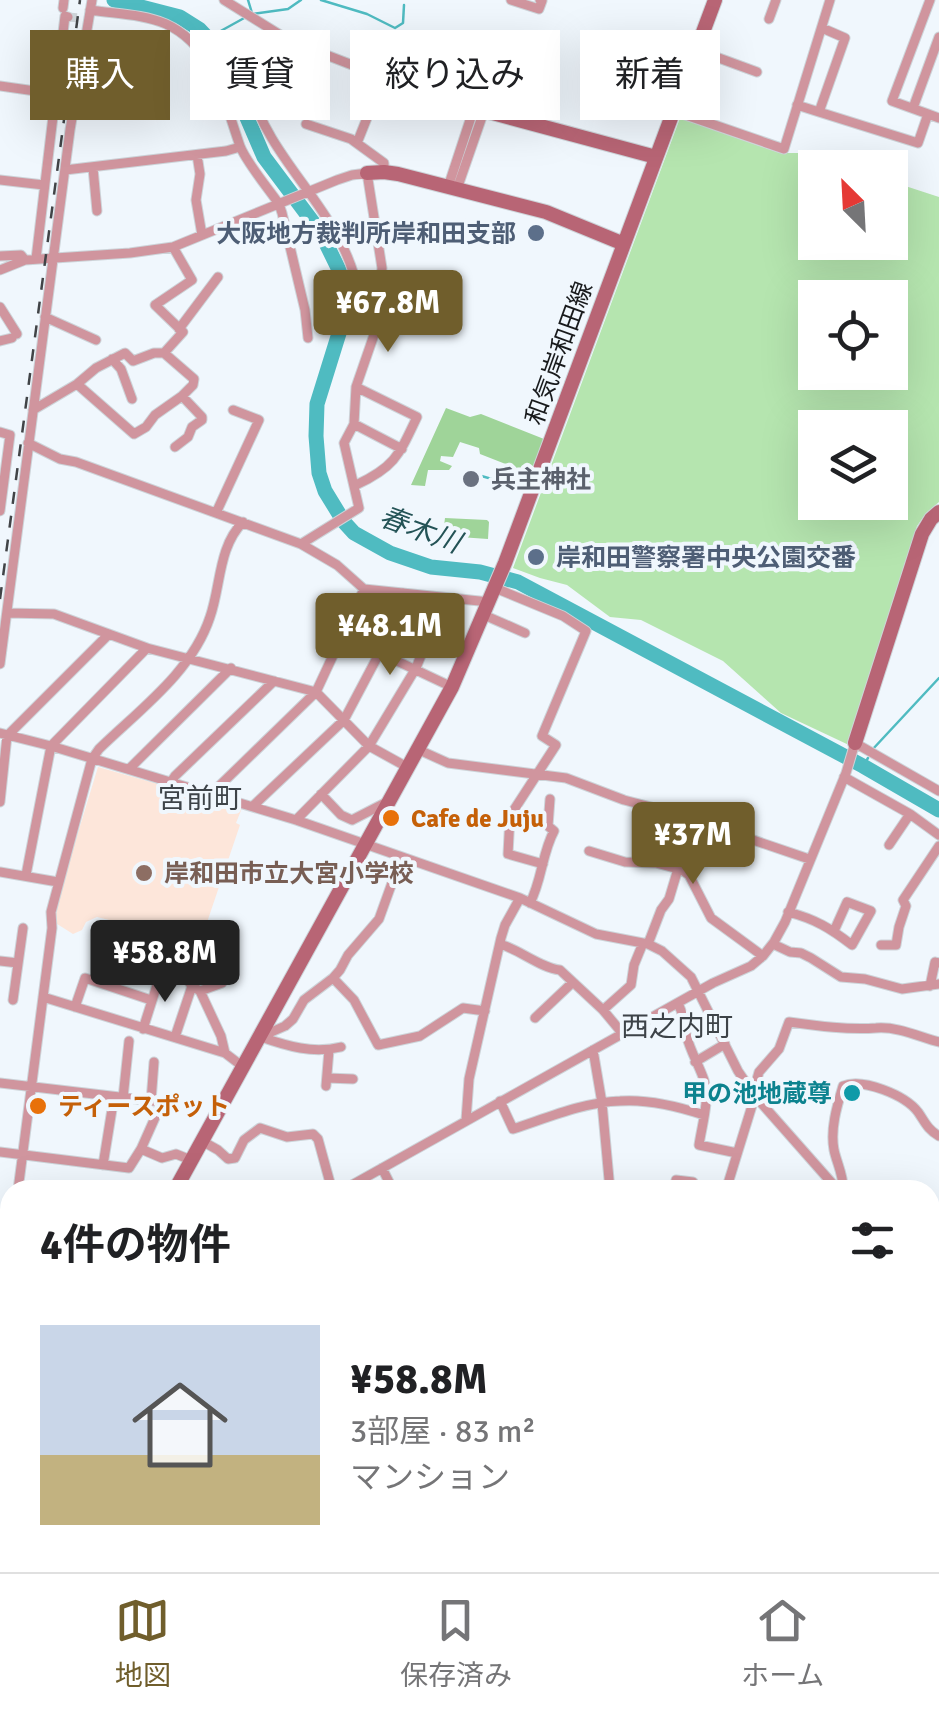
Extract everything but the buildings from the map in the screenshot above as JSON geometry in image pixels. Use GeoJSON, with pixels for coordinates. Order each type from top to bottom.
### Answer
{"type":"FeatureCollection","features":[{"type":"Feature","properties":{"kind":"main road","name":"和気岸和田線"},"geometry":{"type":"LineString","coordinates":[[705,30],[716,0]]}},
{"type":"Feature","properties":{"kind":"main road"},"geometry":{"type":"LineString","coordinates":[[517,120],[656,157]]}},
{"type":"Feature","properties":{"kind":"main road","name":"和気岸和田線"},"geometry":{"type":"LineString","coordinates":[[181,1180],[452,687],[506,562],[670,120]]}},
{"type":"Feature","properties":{"kind":"main road"},"geometry":{"type":"LineString","coordinates":[[367,173],[384,172],[546,212],[624,244]]}},
{"type":"Feature","properties":{"kind":"main road"},"geometry":{"type":"LineString","coordinates":[[855,745],[922,534],[939,512]]}},
{"type":"Feature","properties":{"kind":"street"},"geometry":{"type":"LineString","coordinates":[[224,0],[290,40],[350,65]]}},
{"type":"Feature","properties":{"kind":"street"},"geometry":{"type":"LineString","coordinates":[[510,0],[539,9],[540,0]]}},
{"type":"Feature","properties":{"kind":"street"},"geometry":{"type":"LineString","coordinates":[[768,20],[776,0]]}},
{"type":"Feature","properties":{"kind":"street"},"geometry":{"type":"LineString","coordinates":[[702,120],[784,149],[830,0]]}},
{"type":"Feature","properties":{"kind":"street"},"geometry":{"type":"LineString","coordinates":[[797,106],[918,143],[934,116],[892,101],[930,0]]}},
{"type":"Feature","properties":{"kind":"street"},"geometry":{"type":"LineString","coordinates":[[0,664],[65,170],[91,6],[167,24],[203,53],[216,77],[240,147],[280,203],[308,338]]}},
{"type":"Feature","properties":{"kind":"street"},"geometry":{"type":"LineString","coordinates":[[819,112],[845,38],[822,28]]}},
{"type":"Feature","properties":{"kind":"street"},"geometry":{"type":"LineString","coordinates":[[912,108],[937,42],[915,39]]}},
{"type":"Feature","properties":{"kind":"street"},"geometry":{"type":"LineString","coordinates":[[720,59],[756,72]]}},
{"type":"Feature","properties":{"kind":"street"},"geometry":{"type":"LineString","coordinates":[[0,86],[30,90]]}},
{"type":"Feature","properties":{"kind":"street"},"geometry":{"type":"LineString","coordinates":[[30,259],[53,120]]}},
{"type":"Feature","properties":{"kind":"street"},"geometry":{"type":"LineString","coordinates":[[261,120],[335,230],[358,293]]}},
{"type":"Feature","properties":{"kind":"street"},"geometry":{"type":"LineString","coordinates":[[358,143],[367,120]]}},
{"type":"Feature","properties":{"kind":"street"},"geometry":{"type":"LineString","coordinates":[[453,188],[476,120]]}},
{"type":"Feature","properties":{"kind":"street"},"geometry":{"type":"LineString","coordinates":[[306,124],[351,138],[384,162],[384,172]]}},
{"type":"Feature","properties":{"kind":"street"},"geometry":{"type":"LineString","coordinates":[[65,170],[240,147]]}},
{"type":"Feature","properties":{"kind":"street"},"geometry":{"type":"LineString","coordinates":[[197,155],[200,174],[196,200],[202,235]]}},
{"type":"Feature","properties":{"kind":"street"},"geometry":{"type":"LineString","coordinates":[[93,168],[97,211]]}},
{"type":"Feature","properties":{"kind":"street"},"geometry":{"type":"LineString","coordinates":[[0,270],[30,259],[130,253],[173,246],[352,174],[367,173],[382,268],[375,332],[356,387],[354,424],[344,443],[360,508],[301,544]]}},
{"type":"Feature","properties":{"kind":"street"},"geometry":{"type":"LineString","coordinates":[[0,180],[44,186]]}},
{"type":"Feature","properties":{"kind":"street"},"geometry":{"type":"LineString","coordinates":[[164,353],[183,332],[155,305],[192,280],[173,246]]}},
{"type":"Feature","properties":{"kind":"street"},"geometry":{"type":"LineString","coordinates":[[0,256],[21,255],[30,259]]}},
{"type":"Feature","properties":{"kind":"street"},"geometry":{"type":"LineString","coordinates":[[180,328],[218,277]]}},
{"type":"Feature","properties":{"kind":"street"},"geometry":{"type":"LineString","coordinates":[[0,307],[14,336],[0,342]]}},
{"type":"Feature","properties":{"kind":"street"},"geometry":{"type":"LineString","coordinates":[[45,317],[96,340]]}},
{"type":"Feature","properties":{"kind":"street"},"geometry":{"type":"LineString","coordinates":[[32,410],[125,353],[133,361],[164,353],[194,379],[182,396],[134,434],[78,384]]}},
{"type":"Feature","properties":{"kind":"street"},"geometry":{"type":"LineString","coordinates":[[112,359],[121,370],[132,399]]}},
{"type":"Feature","properties":{"kind":"street"},"geometry":{"type":"LineString","coordinates":[[356,387],[418,417],[402,450],[386,470],[356,485]]}},
{"type":"Feature","properties":{"kind":"street"},"geometry":{"type":"LineString","coordinates":[[175,447],[202,420],[182,396]]}},
{"type":"Feature","properties":{"kind":"street"},"geometry":{"type":"LineString","coordinates":[[216,513],[259,420],[233,410]]}},
{"type":"Feature","properties":{"kind":"street"},"geometry":{"type":"LineString","coordinates":[[354,424],[402,450]]}},
{"type":"Feature","properties":{"kind":"street"},"geometry":{"type":"LineString","coordinates":[[0,511],[5,434]]}},
{"type":"Feature","properties":{"kind":"street"},"geometry":{"type":"LineString","coordinates":[[28,443],[60,459],[301,544],[337,564],[364,589],[444,598],[491,598],[563,616],[586,632],[542,736],[556,745],[510,816],[508,854],[543,864]]}},
{"type":"Feature","properties":{"kind":"street"},"geometry":{"type":"LineString","coordinates":[[19,1180],[51,912],[92,759],[183,667],[210,618],[232,533],[243,522]]}},
{"type":"Feature","properties":{"kind":"street"},"geometry":{"type":"LineString","coordinates":[[211,794],[316,692],[364,589]]}},
{"type":"Feature","properties":{"kind":"street"},"geometry":{"type":"LineString","coordinates":[[253,806],[344,720],[380,652],[402,594]]}},
{"type":"Feature","properties":{"kind":"street"},"geometry":{"type":"LineString","coordinates":[[296,820],[370,746],[416,668],[444,598]]}},
{"type":"Feature","properties":{"kind":"street"},"geometry":{"type":"LineString","coordinates":[[491,598],[525,633]]}},
{"type":"Feature","properties":{"kind":"street"},"geometry":{"type":"LineString","coordinates":[[7,612],[54,614],[148,648],[316,692],[370,746],[406,767]]}},
{"type":"Feature","properties":{"kind":"street"},"geometry":{"type":"LineString","coordinates":[[0,802],[4,734],[109,634]]}},
{"type":"Feature","properties":{"kind":"street"},"geometry":{"type":"LineString","coordinates":[[344,636],[452,687]]}},
{"type":"Feature","properties":{"kind":"street"},"geometry":{"type":"LineString","coordinates":[[26,875],[50,746],[148,648]]}},
{"type":"Feature","properties":{"kind":"street"},"geometry":{"type":"LineString","coordinates":[[129,770],[231,668]]}},
{"type":"Feature","properties":{"kind":"street"},"geometry":{"type":"LineString","coordinates":[[171,782],[274,681]]}},
{"type":"Feature","properties":{"kind":"street"},"geometry":{"type":"LineString","coordinates":[[4,734],[296,820],[525,901],[596,934],[662,951],[690,977],[754,1094],[832,1180]]}},
{"type":"Feature","properties":{"kind":"street"},"geometry":{"type":"LineString","coordinates":[[361,1180],[763,956],[788,912],[855,745],[939,791]]}},
{"type":"Feature","properties":{"kind":"street"},"geometry":{"type":"LineString","coordinates":[[417,749],[448,763],[566,778],[809,859]]}},
{"type":"Feature","properties":{"kind":"street"},"geometry":{"type":"LineString","coordinates":[[845,775],[939,835]]}},
{"type":"Feature","properties":{"kind":"street"},"geometry":{"type":"LineString","coordinates":[[321,794],[341,816],[352,820],[387,802]]}},
{"type":"Feature","properties":{"kind":"street"},"geometry":{"type":"LineString","coordinates":[[466,1120],[469,1079],[505,925],[536,890],[554,831],[548,826],[550,799]]}},
{"type":"Feature","properties":{"kind":"street"},"geometry":{"type":"LineString","coordinates":[[890,845],[910,814]]}},
{"type":"Feature","properties":{"kind":"street"},"geometry":{"type":"LineString","coordinates":[[603,1010],[631,984],[634,965],[669,899],[687,839],[688,818]]}},
{"type":"Feature","properties":{"kind":"street"},"geometry":{"type":"LineString","coordinates":[[880,945],[896,945],[906,906],[903,900],[939,846]]}},
{"type":"Feature","properties":{"kind":"street"},"geometry":{"type":"LineString","coordinates":[[588,851],[625,862],[678,868],[689,875],[711,918],[763,956]]}},
{"type":"Feature","properties":{"kind":"street"},"geometry":{"type":"LineString","coordinates":[[260,1036],[285,1026],[304,1000],[334,978],[379,919],[401,858]]}},
{"type":"Feature","properties":{"kind":"street"},"geometry":{"type":"LineString","coordinates":[[0,872],[58,882]]}},
{"type":"Feature","properties":{"kind":"street"},"geometry":{"type":"LineString","coordinates":[[788,912],[814,919],[852,946],[871,910],[847,902],[834,931]]}},
{"type":"Feature","properties":{"kind":"street"},"geometry":{"type":"LineString","coordinates":[[13,1000],[23,928]]}},
{"type":"Feature","properties":{"kind":"street"},"geometry":{"type":"LineString","coordinates":[[500,944],[560,970],[603,1010],[622,1034]]}},
{"type":"Feature","properties":{"kind":"street"},"geometry":{"type":"LineString","coordinates":[[773,944],[812,958],[841,977],[902,989],[934,985],[935,962],[939,963]]}},
{"type":"Feature","properties":{"kind":"street"},"geometry":{"type":"LineString","coordinates":[[0,961],[18,963]]}},
{"type":"Feature","properties":{"kind":"street"},"geometry":{"type":"LineString","coordinates":[[143,1029],[164,963],[179,968],[196,988],[221,1036],[225,1053]]}},
{"type":"Feature","properties":{"kind":"street"},"geometry":{"type":"LineString","coordinates":[[75,1007],[85,978],[151,1000]]}},
{"type":"Feature","properties":{"kind":"street"},"geometry":{"type":"LineString","coordinates":[[334,978],[354,1000],[378,1046],[420,1036],[463,1008],[485,1011]]}},
{"type":"Feature","properties":{"kind":"street"},"geometry":{"type":"LineString","coordinates":[[535,1018],[573,982]]}},
{"type":"Feature","properties":{"kind":"street"},"geometry":{"type":"LineString","coordinates":[[196,988],[222,983]]}},
{"type":"Feature","properties":{"kind":"street"},"geometry":{"type":"LineString","coordinates":[[175,1037],[196,988]]}},
{"type":"Feature","properties":{"kind":"street"},"geometry":{"type":"LineString","coordinates":[[43,997],[225,1053],[242,1066]]}},
{"type":"Feature","properties":{"kind":"street"},"geometry":{"type":"LineString","coordinates":[[678,1003],[704,1080],[706,1103],[698,1145],[737,1154]]}},
{"type":"Feature","properties":{"kind":"street"},"geometry":{"type":"LineString","coordinates":[[729,1180],[759,1072],[779,1049],[789,1022],[842,1029],[885,1029],[939,1042]]}},
{"type":"Feature","properties":{"kind":"street"},"geometry":{"type":"LineString","coordinates":[[260,1036],[296,1048],[335,1048],[326,1082],[352,1079]]}},
{"type":"Feature","properties":{"kind":"street"},"geometry":{"type":"LineString","coordinates":[[103,1165],[129,1042]]}},
{"type":"Feature","properties":{"kind":"street"},"geometry":{"type":"LineString","coordinates":[[695,1062],[725,1044]]}},
{"type":"Feature","properties":{"kind":"street"},"geometry":{"type":"LineString","coordinates":[[592,1050],[602,1103],[609,1180]]}},
{"type":"Feature","properties":{"kind":"street"},"geometry":{"type":"LineString","coordinates":[[151,1101],[154,1062]]}},
{"type":"Feature","properties":{"kind":"street"},"geometry":{"type":"LineString","coordinates":[[0,1083],[162,1102],[128,1168],[0,1152]]}},
{"type":"Feature","properties":{"kind":"street"},"geometry":{"type":"LineString","coordinates":[[843,1180],[832,1134],[844,1086],[851,1083],[893,1094],[917,1110],[926,1126],[939,1136]]}},
{"type":"Feature","properties":{"kind":"street"},"geometry":{"type":"LineString","coordinates":[[500,1101],[514,1129],[620,1100],[671,1104],[704,1115]]}},
{"type":"Feature","properties":{"kind":"street"},"geometry":{"type":"LineString","coordinates":[[202,1141],[228,1159],[234,1158],[244,1140],[260,1128],[287,1137],[313,1134],[318,1139],[329,1180]]}},
{"type":"Feature","properties":{"kind":"street"},"geometry":{"type":"LineString","coordinates":[[141,1149],[162,1158],[176,1154],[192,1160]]}},
{"type":"Feature","properties":{"kind":"street"},"geometry":{"type":"LineString","coordinates":[[382,1168],[388,1180]]}},
{"type":"Feature","properties":{"kind":"shaded area","name":"岸和田市立大宮小学校"},"geometry":{"type":"Polygon","coordinates":[[[98,767],[242,808],[236,823],[240,825],[201,940],[237,973],[233,982],[206,969],[184,944],[159,932],[97,917],[73,934],[54,922],[98,767]]]}},
{"type":"Feature","properties":{"kind":"green space"},"geometry":{"type":"Polygon","coordinates":[[[679,120],[780,153],[798,153],[798,260],[908,260],[908,187],[939,197],[939,502],[917,526],[851,746],[781,713],[723,661],[641,620],[610,617],[567,585],[513,568],[679,120]]]}},
{"type":"Feature","properties":{"kind":"green space"},"geometry":{"type":"Polygon","coordinates":[[[446,408],[470,417],[481,414],[544,439],[531,474],[460,442],[453,457],[441,456],[440,461],[452,466],[449,470],[428,470],[425,486],[411,485],[446,408]]]}},
{"type":"Feature","properties":{"kind":"green space"},"geometry":{"type":"Polygon","coordinates":[[[445,518],[487,520],[488,539],[445,536],[445,518]]]}},
{"type":"Feature","properties":{"kind":"waterway","name":"春木川"},"geometry":{"type":"LineString","coordinates":[[114,0],[180,17],[199,29],[217,48],[264,157],[321,233],[341,274],[346,292],[345,314],[317,404],[316,436],[319,473],[325,491],[354,533],[390,553],[431,567],[480,572],[518,582],[939,810]]}},
{"type":"Feature","properties":{"kind":"waterway"},"geometry":{"type":"LineString","coordinates":[[248,0],[252,13]]}},
{"type":"Feature","properties":{"kind":"waterway"},"geometry":{"type":"LineString","coordinates":[[252,14],[288,9],[301,0]]}},
{"type":"Feature","properties":{"kind":"waterway"},"geometry":{"type":"LineString","coordinates":[[321,0],[367,14],[395,28],[403,23],[404,5]]}},
{"type":"Feature","properties":{"kind":"waterway"},"geometry":{"type":"LineString","coordinates":[[222,30],[246,17]]}},
{"type":"Feature","properties":{"kind":"waterway"},"geometry":{"type":"LineString","coordinates":[[478,475],[523,488]]}},
{"type":"Feature","properties":{"kind":"waterway"},"geometry":{"type":"LineString","coordinates":[[872,750],[939,678]]}},
{"type":"Feature","properties":{"kind":"waterway"},"geometry":{"type":"LineString","coordinates":[[863,766],[868,758]]}},
{"type":"Feature","properties":{"kind":"tunnel"},"geometry":{"type":"LineString","coordinates":[[68,17],[81,18]]}},
{"type":"Feature","properties":{"kind":"railway"},"geometry":{"type":"LineString","coordinates":[[0,599],[80,0]]}},
{"type":"Feature","properties":{"kind":"place","name":"大阪地方裁判所岸和田支部"},"geometry":{"type":"Point","coordinates":[536,233]}},
{"type":"Feature","properties":{"kind":"place","name":"兵主神社"},"geometry":{"type":"Point","coordinates":[471,479]}},
{"type":"Feature","properties":{"kind":"place","name":"岸和田警察署中央公園交番"},"geometry":{"type":"Point","coordinates":[536,557]}},
{"type":"Feature","properties":{"kind":"place","name":"Cafe de Juju"},"geometry":{"type":"Point","coordinates":[391,818]}},
{"type":"Feature","properties":{"kind":"place","name":"岸和田市立大宮小学校"},"geometry":{"type":"Point","coordinates":[144,873]}},
{"type":"Feature","properties":{"kind":"place","name":"甲の池地蔵尊"},"geometry":{"type":"Point","coordinates":[852,1093]}},
{"type":"Feature","properties":{"kind":"place","name":"ティースポット"},"geometry":{"type":"Point","coordinates":[38,1106]}},
{"type":"Feature","properties":{"kind":"district","name":"宮前町"},"geometry":{"type":"Point","coordinates":[200,799]}},
{"type":"Feature","properties":{"kind":"district","name":"西之内町"},"geometry":{"type":"Point","coordinates":[677,1027]}}]}
